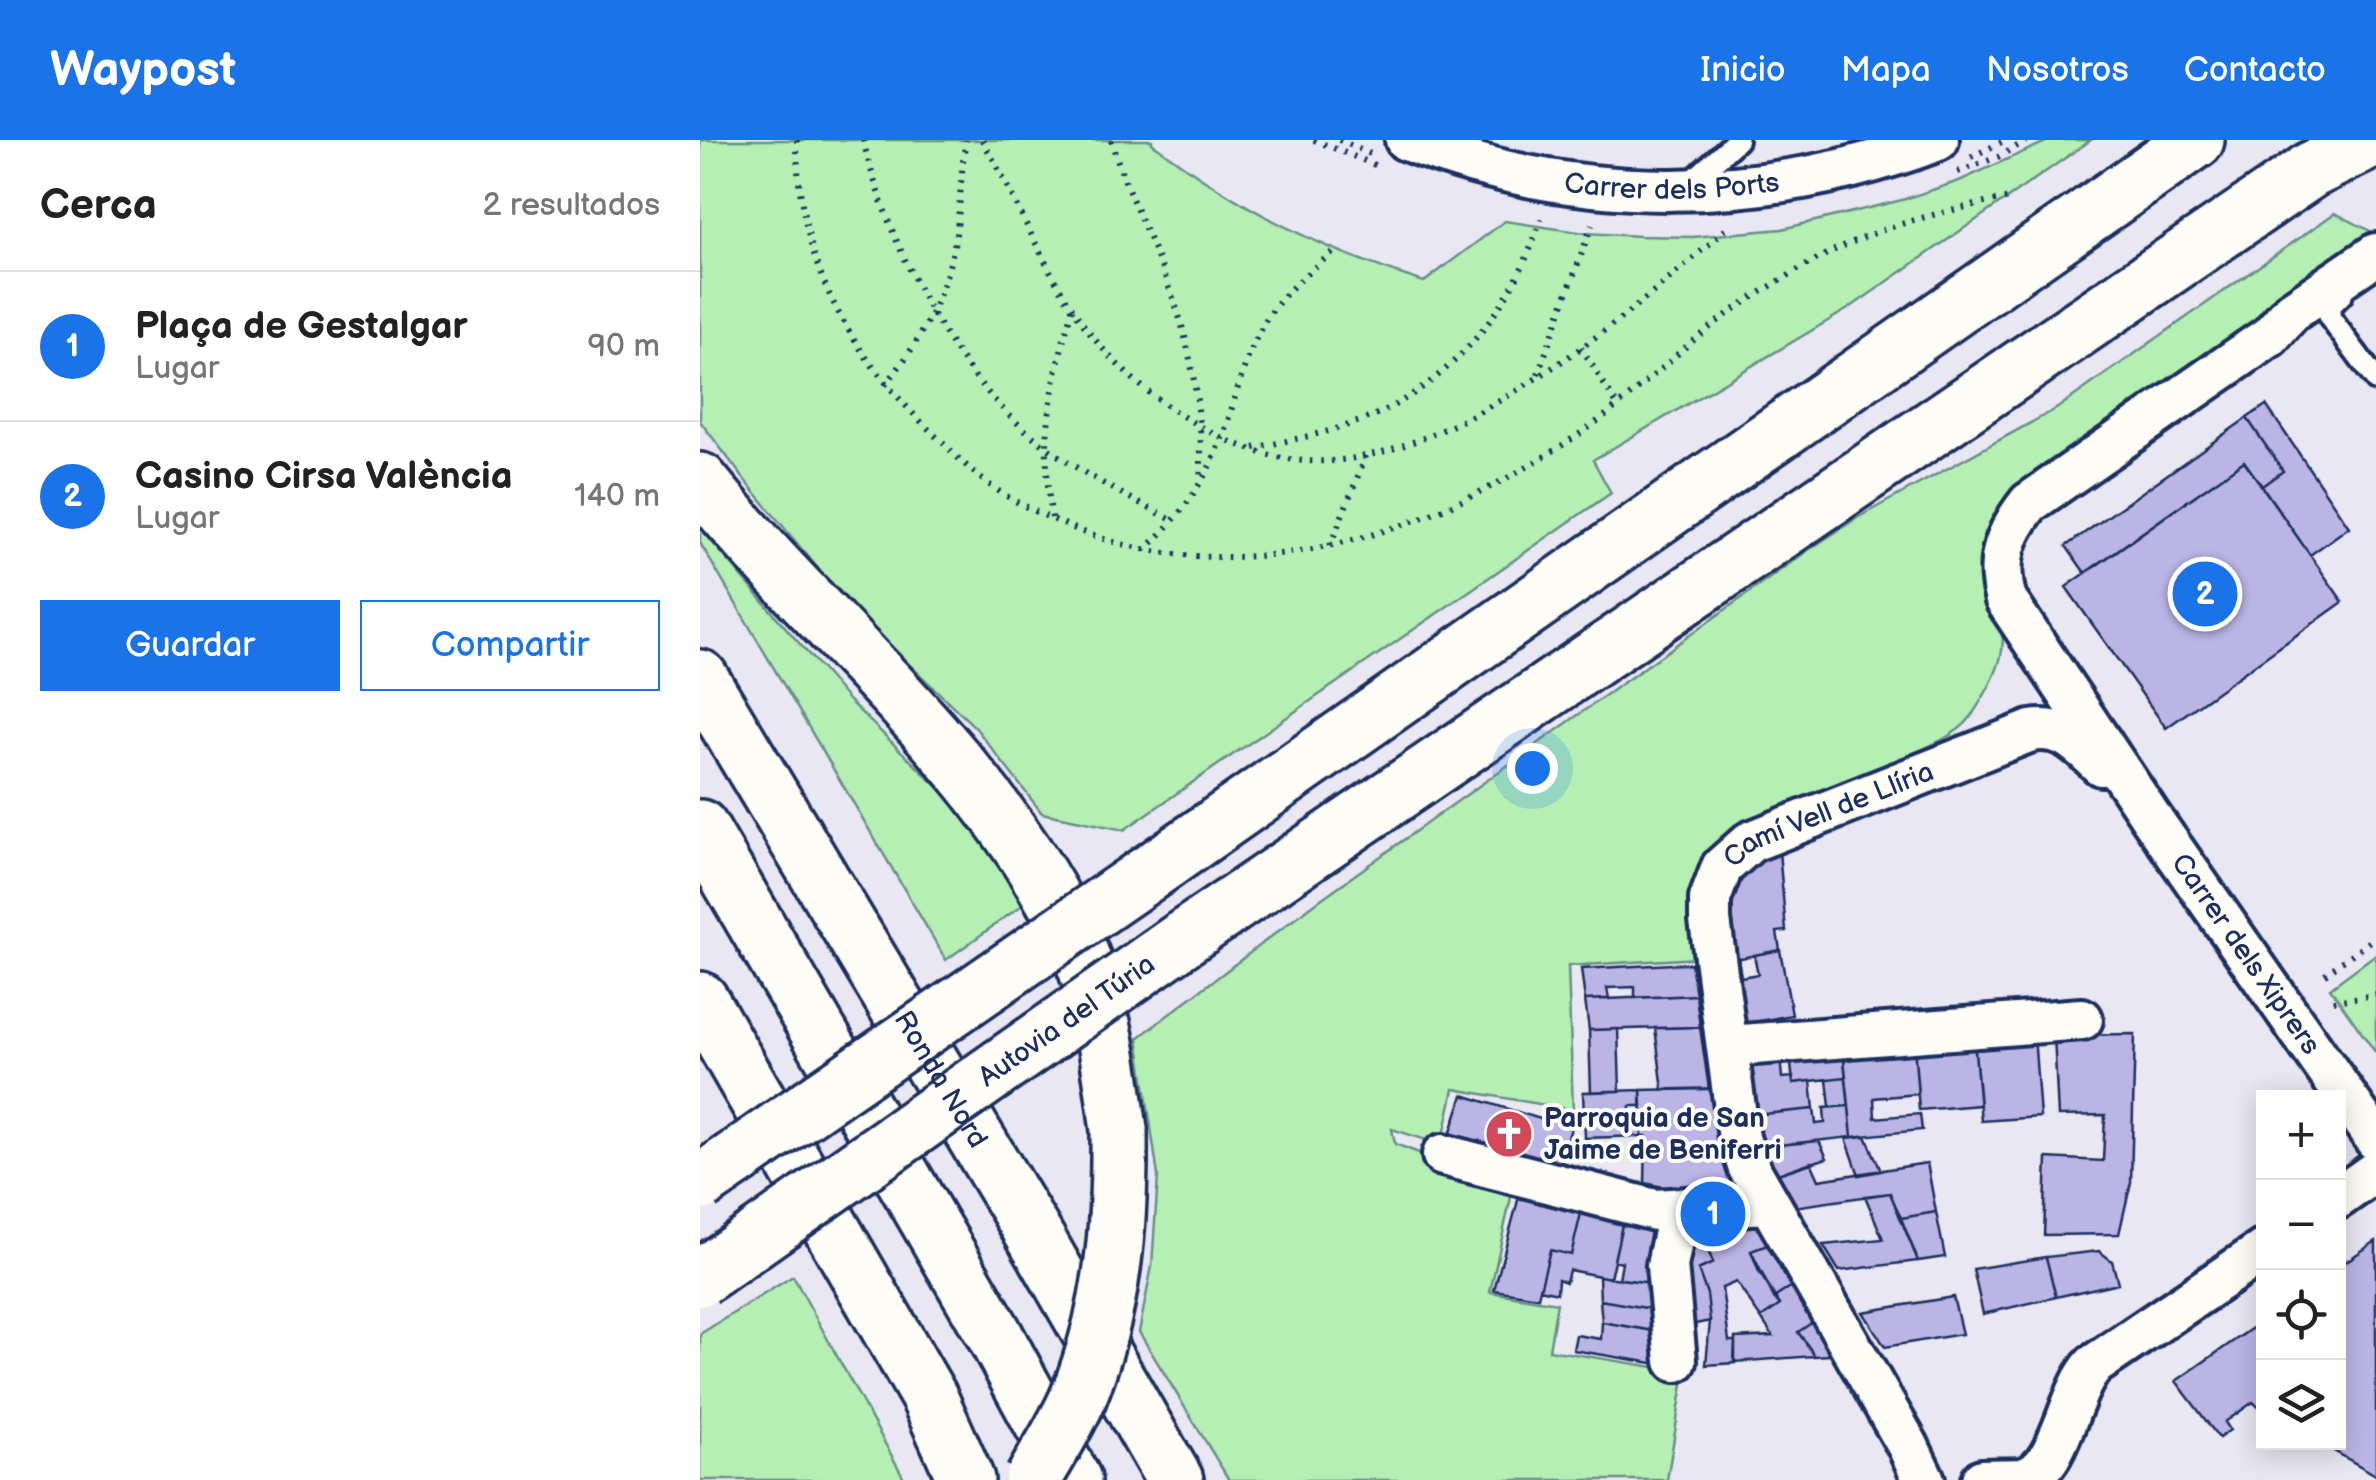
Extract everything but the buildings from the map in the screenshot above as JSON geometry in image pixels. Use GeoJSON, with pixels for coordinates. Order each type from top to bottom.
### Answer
{"type":"FeatureCollection","features":[{"type":"Feature","properties":{"kind":"highway"},"geometry":{"type":"LineString","coordinates":[[700,1183],[2196,140]]}},
{"type":"Feature","properties":{"kind":"highway","name":"Autovia del Túria"},"geometry":{"type":"LineString","coordinates":[[700,1278],[1186,936],[2311,170],[2372,140]]}},
{"type":"Feature","properties":{"kind":"highway"},"geometry":{"type":"LineString","coordinates":[[700,482],[979,790],[1039,875],[1081,954],[1107,1045],[1119,1130],[1120,1207],[1107,1313],[1077,1401],[1033,1480]]}},
{"type":"Feature","properties":{"kind":"highway","name":"Ronda Nord"},"geometry":{"type":"LineString","coordinates":[[700,678],[1032,1231],[1175,1480]]}},
{"type":"Feature","properties":{"kind":"highway"},"geometry":{"type":"LineString","coordinates":[[700,828],[993,1332],[1073,1480]]}},
{"type":"Feature","properties":{"kind":"highway"},"geometry":{"type":"LineString","coordinates":[[700,1000],[928,1397],[966,1480]]}},
{"type":"Feature","properties":{"kind":"street","name":"Carrer dels Ports"},"geometry":{"type":"LineString","coordinates":[[1406,140],[1547,182],[1680,192],[1808,179],[1883,161],[1938,140]]}},
{"type":"Feature","properties":{"kind":"street","name":"Carrer dels Xiprers"},"geometry":{"type":"LineString","coordinates":[[2376,254],[2291,312],[2270,336],[2029,504],[2012,525],[2000,554],[2000,579],[2006,600],[2152,819],[2376,1140]]}},
{"type":"Feature","properties":{"kind":"street","name":"Camí Vell de Llíria"},"geometry":{"type":"LineString","coordinates":[[1924,1480],[1748,1166],[1740,1138],[1710,899],[1722,867],[1750,842],[2031,730],[2055,730]]}},
{"type":"Feature","properties":{"kind":"street","name":"Carrer dels Xiprers"},"geometry":{"type":"LineString","coordinates":[[2055,730],[2072,738],[2152,819]]}},
{"type":"Feature","properties":{"kind":"street"},"geometry":{"type":"LineString","coordinates":[[1728,1046],[2082,1018]]}},
{"type":"Feature","properties":{"kind":"street"},"geometry":{"type":"LineString","coordinates":[[1443,1155],[1670,1216],[1767,1203]]}},
{"type":"Feature","properties":{"kind":"street"},"geometry":{"type":"LineString","coordinates":[[2346,1193],[2376,1172]]}},
{"type":"Feature","properties":{"kind":"street"},"geometry":{"type":"LineString","coordinates":[[1670,1216],[1667,1266],[1676,1361]]}},
{"type":"Feature","properties":{"kind":"street"},"geometry":{"type":"LineString","coordinates":[[1982,1480],[2022,1480],[2037,1474],[2051,1459],[2073,1395],[2094,1365],[2256,1255]]}},
{"type":"Feature","properties":{"kind":"lane"},"geometry":{"type":"LineString","coordinates":[[1680,192],[1738,140]]}},
{"type":"Feature","properties":{"kind":"lane"},"geometry":{"type":"LineString","coordinates":[[2376,270],[2332,302],[2328,312],[2376,380]]}},
{"type":"Feature","properties":{"kind":"path"},"geometry":{"type":"LineString","coordinates":[[797,140],[797,178],[806,231],[820,276],[866,361],[885,385],[982,480],[1086,535],[1143,551],[1228,556],[1292,554],[1330,548],[1407,526],[1464,500],[1539,459],[1617,405],[1697,337],[1807,264],[1913,218],[2010,198]]}},
{"type":"Feature","properties":{"kind":"path"},"geometry":{"type":"LineString","coordinates":[[863,140],[903,259],[933,313],[995,398],[1045,446],[1174,521]]}},
{"type":"Feature","properties":{"kind":"path"},"geometry":{"type":"LineString","coordinates":[[885,385],[914,349],[933,313],[954,242],[966,140]]}},
{"type":"Feature","properties":{"kind":"path"},"geometry":{"type":"LineString","coordinates":[[982,140],[1072,306],[1102,348],[1136,381],[1199,425],[1252,448],[1306,461],[1366,456],[1452,426],[1581,348],[1659,290],[1728,227]]}},
{"type":"Feature","properties":{"kind":"path"},"geometry":{"type":"LineString","coordinates":[[1111,140],[1137,214],[1174,298],[1185,340],[1202,454],[1199,486]]}},
{"type":"Feature","properties":{"kind":"path"},"geometry":{"type":"LineString","coordinates":[[1252,448],[1346,426],[1377,414],[1414,394],[1448,368],[1473,342],[1519,277],[1541,218]]}},
{"type":"Feature","properties":{"kind":"path"},"geometry":{"type":"LineString","coordinates":[[1538,375],[1592,225]]}},
{"type":"Feature","properties":{"kind":"path"},"geometry":{"type":"LineString","coordinates":[[1143,551],[1174,521],[1199,486],[1222,437],[1264,323],[1300,278],[1334,251]]}},
{"type":"Feature","properties":{"kind":"path"},"geometry":{"type":"LineString","coordinates":[[1052,519],[1045,446],[1053,382],[1072,306]]}},
{"type":"Feature","properties":{"kind":"path"},"geometry":{"type":"LineString","coordinates":[[1581,348],[1617,405]]}},
{"type":"Feature","properties":{"kind":"path"},"geometry":{"type":"LineString","coordinates":[[1330,548],[1366,456]]}},
{"type":"Feature","properties":{"kind":"path"},"geometry":{"type":"LineString","coordinates":[[2325,974],[2376,937]]}},
{"type":"Feature","properties":{"kind":"path"},"geometry":{"type":"LineString","coordinates":[[2333,1001],[2376,995]]}},
{"type":"Feature","properties":{"kind":"green space"},"geometry":{"type":"Polygon","coordinates":[[[700,140],[1152,140],[1217,188],[1282,225],[1424,282],[1505,221],[1585,233],[1640,236],[1693,237],[1782,229],[1902,200],[1959,181],[2050,140],[2091,140],[1848,309],[1593,460],[1611,493],[1124,830],[1042,813],[975,727],[875,632],[829,582],[700,421],[700,140]]]}},
{"type":"Feature","properties":{"kind":"green space"},"geometry":{"type":"Polygon","coordinates":[[[2335,213],[2376,234],[2376,244],[1995,519],[1984,545],[1980,583],[2003,644],[1988,689],[1965,724],[1931,746],[1758,821],[1709,857],[1693,885],[1692,916],[1698,958],[1568,966],[1573,1110],[1454,1089],[1442,1145],[1392,1129],[1395,1144],[1513,1188],[1490,1292],[1557,1303],[1549,1350],[1685,1372],[1667,1480],[1229,1480],[1139,1332],[1152,1266],[1158,1176],[1138,1038],[1314,904],[1810,549],[1857,518],[2056,409],[2335,213]]]}},
{"type":"Feature","properties":{"kind":"green space"},"geometry":{"type":"Polygon","coordinates":[[[700,528],[849,701],[964,812],[1028,901],[946,960],[700,543],[700,528]]]}},
{"type":"Feature","properties":{"kind":"green space"},"geometry":{"type":"Polygon","coordinates":[[[2376,954],[2376,1053],[2330,988],[2376,954]]]}},
{"type":"Feature","properties":{"kind":"green space"},"geometry":{"type":"Polygon","coordinates":[[[793,1276],[905,1480],[700,1480],[700,1334],[793,1276]]]}},
{"type":"Feature","properties":{"kind":"place","name":"Casino Cirsa València"},"geometry":{"type":"Point","coordinates":[2205,594]}},
{"type":"Feature","properties":{"kind":"place","name":"Parroquia de San Jaime de Beniferri"},"geometry":{"type":"Point","coordinates":[1509,1134]}},
{"type":"Feature","properties":{"kind":"place","name":"Plaça de Gestalgar"},"geometry":{"type":"Point","coordinates":[1713,1214]}}]}
